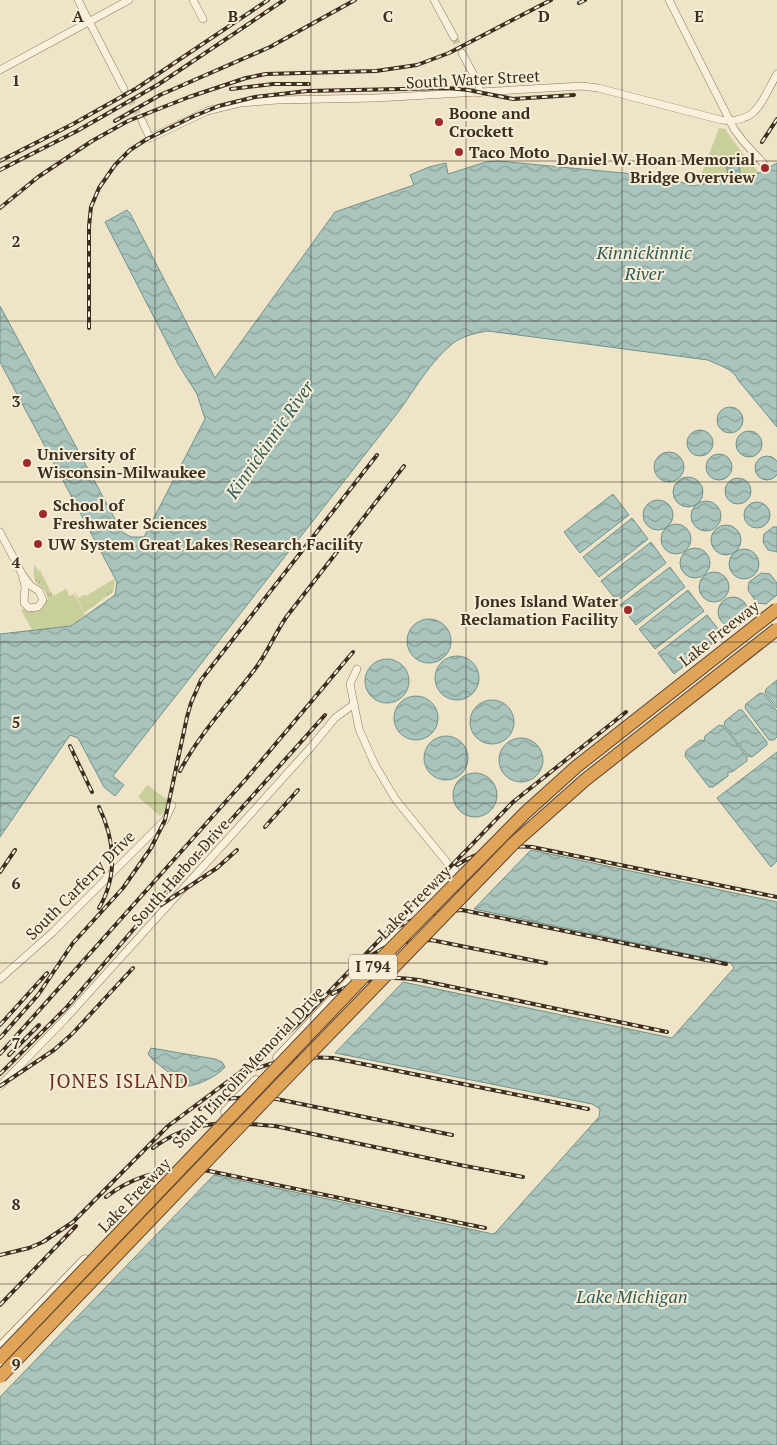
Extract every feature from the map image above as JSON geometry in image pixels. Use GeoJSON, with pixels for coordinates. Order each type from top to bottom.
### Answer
{"type":"FeatureCollection","features":[{"type":"Feature","properties":{"kind":"highway","name":"Lake Freeway"},"geometry":{"type":"LineString","coordinates":[[0,1358],[375,965],[525,813],[576,767],[777,609]]}},
{"type":"Feature","properties":{"kind":"highway","name":"Lake Freeway"},"geometry":{"type":"LineString","coordinates":[[0,1376],[514,843],[585,780],[777,629]]}},
{"type":"Feature","properties":{"kind":"street"},"geometry":{"type":"LineString","coordinates":[[78,0],[124,89]]}},
{"type":"Feature","properties":{"kind":"street"},"geometry":{"type":"LineString","coordinates":[[0,70],[129,0]]}},
{"type":"Feature","properties":{"kind":"street"},"geometry":{"type":"LineString","coordinates":[[193,0],[203,19]]}},
{"type":"Feature","properties":{"kind":"street"},"geometry":{"type":"LineString","coordinates":[[434,0],[454,37]]}},
{"type":"Feature","properties":{"kind":"street"},"geometry":{"type":"LineString","coordinates":[[669,0],[730,121],[743,141],[764,164]]}},
{"type":"Feature","properties":{"kind":"street"},"geometry":{"type":"LineString","coordinates":[[462,53],[479,85],[479,93]]}},
{"type":"Feature","properties":{"kind":"street","name":"South Water Street"},"geometry":{"type":"LineString","coordinates":[[142,121],[150,138],[207,111],[240,103],[590,87],[730,121],[741,120],[753,114],[777,74]]}},
{"type":"Feature","properties":{"kind":"street"},"geometry":{"type":"LineString","coordinates":[[0,532],[22,574],[25,586],[24,603],[29,608],[35,608],[40,605],[42,596],[22,574]]}},
{"type":"Feature","properties":{"kind":"street"},"geometry":{"type":"LineString","coordinates":[[357,668],[350,684],[359,729],[375,765],[396,800],[454,871]]}},
{"type":"Feature","properties":{"kind":"street","name":"South Harbor Drive"},"geometry":{"type":"LineString","coordinates":[[0,1086],[66,1018],[312,746],[335,718],[354,704]]}},
{"type":"Feature","properties":{"kind":"street","name":"South Carferry Drive"},"geometry":{"type":"LineString","coordinates":[[0,979],[53,932],[165,820],[172,804]]}},
{"type":"Feature","properties":{"kind":"street","name":"South Lincoln Memorial Drive"},"geometry":{"type":"LineString","coordinates":[[0,1348],[173,1169],[454,871]]}},
{"type":"Feature","properties":{"kind":"green space"},"geometry":{"type":"Polygon","coordinates":[[[719,128],[725,129],[759,173],[697,186],[719,128]]]}},
{"type":"Feature","properties":{"kind":"green space"},"geometry":{"type":"Polygon","coordinates":[[[35,564],[53,596],[66,589],[69,593],[65,596],[72,596],[48,600],[47,594],[34,578],[35,564]]]}},
{"type":"Feature","properties":{"kind":"green space"},"geometry":{"type":"Polygon","coordinates":[[[114,579],[113,592],[84,613],[74,591],[79,598],[84,595],[86,596],[114,579]]]}},
{"type":"Feature","properties":{"kind":"green space"},"geometry":{"type":"Polygon","coordinates":[[[66,590],[69,596],[74,594],[85,615],[71,626],[32,630],[21,610],[25,608],[31,611],[38,611],[46,601],[66,590]]]}},
{"type":"Feature","properties":{"kind":"green space"},"geometry":{"type":"Polygon","coordinates":[[[147,785],[168,800],[160,816],[138,797],[147,785]]]}},
{"type":"Feature","properties":{"kind":"water","name":"Kinnickinnic River"},"geometry":{"type":"Polygon","coordinates":[[[498,161],[665,177],[693,186],[729,179],[726,164],[738,162],[741,176],[759,173],[777,163],[777,427],[733,373],[708,360],[488,331],[460,339],[444,351],[430,367],[399,411],[113,776],[124,785],[115,796],[104,787],[78,738],[70,735],[0,837],[0,634],[71,626],[115,595],[117,582],[0,362],[0,306],[122,532],[131,537],[144,537],[205,419],[197,394],[178,364],[105,222],[127,210],[130,213],[215,378],[335,212],[414,185],[410,175],[429,167],[446,163],[448,174],[486,162],[498,161]]]}},
{"type":"Feature","properties":{"kind":"water"},"geometry":{"type":"Polygon","coordinates":[[[730,407],[739,411],[743,420],[739,429],[730,433],[721,429],[717,420],[721,411],[730,407]]]}},
{"type":"Feature","properties":{"kind":"water"},"geometry":{"type":"Polygon","coordinates":[[[700,430],[709,434],[713,443],[709,452],[700,456],[691,452],[687,443],[691,434],[700,430]]]}},
{"type":"Feature","properties":{"kind":"water"},"geometry":{"type":"Polygon","coordinates":[[[749,431],[758,435],[762,444],[758,453],[749,457],[740,453],[736,444],[740,435],[749,431]]]}},
{"type":"Feature","properties":{"kind":"water"},"geometry":{"type":"Polygon","coordinates":[[[669,452],[675,453],[683,461],[683,473],[675,481],[669,482],[663,481],[655,473],[654,467],[655,461],[663,453],[669,452]]]}},
{"type":"Feature","properties":{"kind":"water"},"geometry":{"type":"Polygon","coordinates":[[[719,454],[728,458],[732,467],[728,476],[719,480],[710,476],[706,467],[710,458],[719,454]]]}},
{"type":"Feature","properties":{"kind":"water"},"geometry":{"type":"Polygon","coordinates":[[[767,456],[776,459],[779,468],[776,477],[767,480],[758,477],[755,468],[758,459],[767,456]]]}},
{"type":"Feature","properties":{"kind":"water"},"geometry":{"type":"Polygon","coordinates":[[[688,477],[694,478],[702,486],[702,498],[694,506],[688,507],[682,506],[674,498],[673,492],[674,486],[682,478],[688,477]]]}},
{"type":"Feature","properties":{"kind":"water"},"geometry":{"type":"Polygon","coordinates":[[[738,478],[747,482],[751,491],[747,500],[738,504],[729,500],[725,491],[729,482],[738,478]]]}},
{"type":"Feature","properties":{"kind":"water"},"geometry":{"type":"Polygon","coordinates":[[[613,494],[629,515],[580,553],[564,532],[613,494]]]}},
{"type":"Feature","properties":{"kind":"water"},"geometry":{"type":"Polygon","coordinates":[[[658,500],[664,501],[672,509],[672,521],[664,529],[658,530],[652,529],[644,521],[643,515],[644,509],[652,501],[658,500]]]}},
{"type":"Feature","properties":{"kind":"water"},"geometry":{"type":"Polygon","coordinates":[[[706,501],[712,502],[720,510],[720,522],[712,530],[706,531],[700,530],[692,522],[691,516],[692,510],[700,502],[706,501]]]}},
{"type":"Feature","properties":{"kind":"water"},"geometry":{"type":"Polygon","coordinates":[[[757,502],[766,506],[770,515],[766,524],[757,528],[748,524],[744,515],[748,506],[757,502]]]}},
{"type":"Feature","properties":{"kind":"water"},"geometry":{"type":"Polygon","coordinates":[[[632,518],[648,539],[599,577],[583,557],[632,518]]]}},
{"type":"Feature","properties":{"kind":"water"},"geometry":{"type":"Polygon","coordinates":[[[676,524],[682,525],[690,533],[690,545],[682,553],[676,554],[670,553],[662,545],[661,539],[662,533],[670,525],[676,524]]]}},
{"type":"Feature","properties":{"kind":"water"},"geometry":{"type":"Polygon","coordinates":[[[726,525],[732,526],[740,534],[740,546],[732,554],[726,555],[720,554],[712,546],[711,540],[712,534],[720,526],[726,525]]]}},
{"type":"Feature","properties":{"kind":"water"},"geometry":{"type":"Polygon","coordinates":[[[773,527],[777,527],[777,552],[768,550],[763,542],[764,534],[773,527]]]}},
{"type":"Feature","properties":{"kind":"water"},"geometry":{"type":"Polygon","coordinates":[[[651,542],[666,563],[617,601],[601,581],[651,542]]]}},
{"type":"Feature","properties":{"kind":"water"},"geometry":{"type":"Polygon","coordinates":[[[695,548],[701,549],[709,557],[709,569],[701,577],[695,578],[689,577],[681,569],[680,563],[681,557],[689,549],[695,548]]]}},
{"type":"Feature","properties":{"kind":"water"},"geometry":{"type":"Polygon","coordinates":[[[744,549],[750,550],[758,558],[758,570],[750,578],[744,579],[738,578],[730,570],[729,564],[730,558],[738,550],[744,549]]]}},
{"type":"Feature","properties":{"kind":"water"},"geometry":{"type":"Polygon","coordinates":[[[670,567],[685,587],[636,625],[620,605],[670,567]]]}},
{"type":"Feature","properties":{"kind":"water"},"geometry":{"type":"Polygon","coordinates":[[[714,572],[720,573],[728,581],[728,593],[720,601],[714,602],[708,601],[700,593],[699,587],[700,581],[708,573],[714,572]]]}},
{"type":"Feature","properties":{"kind":"water"},"geometry":{"type":"Polygon","coordinates":[[[761,573],[770,574],[777,583],[777,595],[766,604],[757,603],[748,590],[749,582],[761,573]]]}},
{"type":"Feature","properties":{"kind":"water"},"geometry":{"type":"Polygon","coordinates":[[[688,590],[704,611],[655,649],[639,629],[688,590]]]}},
{"type":"Feature","properties":{"kind":"water"},"geometry":{"type":"Polygon","coordinates":[[[733,597],[739,598],[747,606],[747,618],[739,626],[733,627],[727,626],[719,618],[718,612],[719,606],[727,598],[733,597]]]}},
{"type":"Feature","properties":{"kind":"water"},"geometry":{"type":"Polygon","coordinates":[[[707,615],[723,635],[674,674],[658,653],[707,615]]]}},
{"type":"Feature","properties":{"kind":"water"},"geometry":{"type":"Polygon","coordinates":[[[425,619],[433,619],[445,625],[451,641],[445,657],[433,663],[425,663],[413,657],[407,645],[407,637],[413,625],[425,619]]]}},
{"type":"Feature","properties":{"kind":"water"},"geometry":{"type":"Polygon","coordinates":[[[453,656],[461,656],[473,662],[479,678],[473,694],[461,700],[453,700],[441,694],[435,682],[435,674],[441,662],[453,656]]]}},
{"type":"Feature","properties":{"kind":"water"},"geometry":{"type":"Polygon","coordinates":[[[383,659],[391,659],[403,665],[409,681],[403,697],[391,703],[383,703],[371,697],[365,685],[365,677],[371,665],[383,659]]]}},
{"type":"Feature","properties":{"kind":"water"},"geometry":{"type":"Polygon","coordinates":[[[777,680],[777,708],[765,693],[766,689],[777,680]]]}},
{"type":"Feature","properties":{"kind":"water"},"geometry":{"type":"Polygon","coordinates":[[[760,693],[764,694],[777,711],[777,737],[774,740],[769,740],[745,708],[746,704],[760,693]]]}},
{"type":"Feature","properties":{"kind":"water"},"geometry":{"type":"Polygon","coordinates":[[[412,696],[420,696],[432,702],[438,718],[432,734],[420,740],[412,740],[400,734],[394,722],[394,714],[400,702],[412,696]]]}},
{"type":"Feature","properties":{"kind":"water"},"geometry":{"type":"Polygon","coordinates":[[[488,700],[496,700],[508,706],[514,722],[508,738],[496,744],[488,744],[476,738],[470,726],[470,718],[476,706],[488,700]]]}},
{"type":"Feature","properties":{"kind":"water"},"geometry":{"type":"Polygon","coordinates":[[[739,710],[742,710],[767,742],[767,745],[752,757],[748,756],[724,725],[725,721],[739,710]]]}},
{"type":"Feature","properties":{"kind":"water"},"geometry":{"type":"Polygon","coordinates":[[[719,725],[723,726],[747,757],[747,761],[732,772],[728,772],[728,776],[713,787],[709,787],[685,756],[686,751],[700,740],[704,741],[705,736],[719,725]]]}},
{"type":"Feature","properties":{"kind":"water"},"geometry":{"type":"Polygon","coordinates":[[[442,736],[450,736],[462,742],[468,758],[462,774],[450,780],[442,780],[430,774],[424,762],[424,754],[430,742],[442,736]]]}},
{"type":"Feature","properties":{"kind":"water"},"geometry":{"type":"Polygon","coordinates":[[[517,738],[525,738],[537,744],[543,760],[537,776],[525,782],[517,782],[505,776],[499,764],[499,756],[505,744],[517,738]]]}},
{"type":"Feature","properties":{"kind":"water"},"geometry":{"type":"Polygon","coordinates":[[[777,752],[777,861],[771,867],[717,798],[777,752]]]}},
{"type":"Feature","properties":{"kind":"water"},"geometry":{"type":"Polygon","coordinates":[[[471,773],[479,773],[491,779],[497,795],[491,811],[479,817],[471,817],[459,811],[453,799],[453,791],[459,779],[471,773]]]}},
{"type":"Feature","properties":{"kind":"water","name":"Lake Michigan"},"geometry":{"type":"Polygon","coordinates":[[[531,850],[777,902],[777,1445],[0,1445],[0,1397],[214,1175],[493,1234],[599,1117],[600,1109],[592,1104],[335,1053],[403,982],[672,1038],[734,968],[731,963],[474,909],[531,850]]]}},
{"type":"Feature","properties":{"kind":"water"},"geometry":{"type":"Polygon","coordinates":[[[151,1048],[215,1059],[222,1062],[225,1067],[207,1080],[195,1085],[186,1086],[153,1060],[148,1054],[151,1048]]]}},
{"type":"Feature","properties":{"kind":"tunnel"},"geometry":{"type":"LineString","coordinates":[[454,37],[462,53]]}},
{"type":"Feature","properties":{"kind":"tunnel"},"geometry":{"type":"LineString","coordinates":[[124,89],[142,121]]}},
{"type":"Feature","properties":{"kind":"railway"},"geometry":{"type":"LineString","coordinates":[[0,161],[73,124],[137,88],[268,0]]}},
{"type":"Feature","properties":{"kind":"railway"},"geometry":{"type":"LineString","coordinates":[[0,170],[77,131],[159,84],[284,0]]}},
{"type":"Feature","properties":{"kind":"railway"},"geometry":{"type":"LineString","coordinates":[[115,121],[160,95],[270,47],[355,0]]}},
{"type":"Feature","properties":{"kind":"railway"},"geometry":{"type":"LineString","coordinates":[[0,208],[38,177],[92,141],[128,121],[189,97],[246,78],[266,74],[376,71],[417,65],[449,53],[551,0]]}},
{"type":"Feature","properties":{"kind":"railway"},"geometry":{"type":"LineString","coordinates":[[579,3],[585,0]]}},
{"type":"Feature","properties":{"kind":"railway"},"geometry":{"type":"LineString","coordinates":[[231,89],[273,84],[309,84]]}},
{"type":"Feature","properties":{"kind":"railway"},"geometry":{"type":"LineString","coordinates":[[89,328],[89,226],[91,207],[99,188],[115,165],[130,150],[147,139],[194,116],[219,106],[255,97],[307,91],[448,88],[513,99],[574,95]]}},
{"type":"Feature","properties":{"kind":"railway"},"geometry":{"type":"LineString","coordinates":[[762,142],[777,119]]}},
{"type":"Feature","properties":{"kind":"railway"},"geometry":{"type":"LineString","coordinates":[[0,1038],[38,995],[73,943],[123,888],[151,848],[165,820],[187,717],[201,680],[377,455]]}},
{"type":"Feature","properties":{"kind":"railway"},"geometry":{"type":"LineString","coordinates":[[180,771],[205,731],[260,663],[287,616],[404,466]]}},
{"type":"Feature","properties":{"kind":"railway"},"geometry":{"type":"LineString","coordinates":[[0,1054],[246,779],[353,652]]}},
{"type":"Feature","properties":{"kind":"railway"},"geometry":{"type":"LineString","coordinates":[[0,1255],[29,1248],[43,1242],[73,1222],[168,1126],[262,1056],[296,1026],[513,802],[626,712]]}},
{"type":"Feature","properties":{"kind":"railway"},"geometry":{"type":"LineString","coordinates":[[0,1074],[66,1008],[138,924],[325,715]]}},
{"type":"Feature","properties":{"kind":"railway"},"geometry":{"type":"LineString","coordinates":[[70,746],[92,792]]}},
{"type":"Feature","properties":{"kind":"railway"},"geometry":{"type":"LineString","coordinates":[[265,827],[298,790]]}},
{"type":"Feature","properties":{"kind":"railway"},"geometry":{"type":"LineString","coordinates":[[99,807],[111,845],[112,871],[105,896],[99,908]]}},
{"type":"Feature","properties":{"kind":"railway"},"geometry":{"type":"LineString","coordinates":[[457,865],[474,856],[493,850],[512,847],[532,847],[777,897]]}},
{"type":"Feature","properties":{"kind":"railway"},"geometry":{"type":"LineString","coordinates":[[0,872],[15,850]]}},
{"type":"Feature","properties":{"kind":"railway"},"geometry":{"type":"LineString","coordinates":[[161,905],[217,868],[237,850]]}},
{"type":"Feature","properties":{"kind":"railway"},"geometry":{"type":"LineString","coordinates":[[394,929],[427,915],[462,910],[726,964]]}},
{"type":"Feature","properties":{"kind":"railway"},"geometry":{"type":"LineString","coordinates":[[368,957],[384,948],[402,942],[431,940],[546,963]]}},
{"type":"Feature","properties":{"kind":"railway"},"geometry":{"type":"LineString","coordinates":[[0,1086],[54,1050],[72,1034],[133,968]]}},
{"type":"Feature","properties":{"kind":"railway"},"geometry":{"type":"LineString","coordinates":[[0,1025],[47,973]]}},
{"type":"Feature","properties":{"kind":"railway"},"geometry":{"type":"LineString","coordinates":[[332,994],[353,985],[385,978],[419,980],[667,1032]]}},
{"type":"Feature","properties":{"kind":"railway"},"geometry":{"type":"LineString","coordinates":[[9,1055],[39,1025]]}},
{"type":"Feature","properties":{"kind":"railway"},"geometry":{"type":"LineString","coordinates":[[248,1072],[268,1064],[290,1060],[333,1058],[588,1109]]}},
{"type":"Feature","properties":{"kind":"railway"},"geometry":{"type":"LineString","coordinates":[[200,1109],[224,1099],[262,1096],[452,1135]]}},
{"type":"Feature","properties":{"kind":"railway"},"geometry":{"type":"LineString","coordinates":[[153,1148],[182,1131],[211,1124],[275,1126],[523,1177]]}},
{"type":"Feature","properties":{"kind":"railway"},"geometry":{"type":"LineString","coordinates":[[106,1197],[130,1182],[155,1173],[181,1170],[209,1171],[485,1228]]}},
{"type":"Feature","properties":{"kind":"railway"},"geometry":{"type":"LineString","coordinates":[[0,1305],[76,1226]]}},
{"type":"Feature","properties":{"kind":"place","name":"Boone and Crockett"},"geometry":{"type":"Point","coordinates":[439,122]}},
{"type":"Feature","properties":{"kind":"place","name":"Taco Moto"},"geometry":{"type":"Point","coordinates":[459,152]}},
{"type":"Feature","properties":{"kind":"place","name":"Daniel W. Hoan Memorial Bridge Overview"},"geometry":{"type":"Point","coordinates":[765,168]}},
{"type":"Feature","properties":{"kind":"place","name":"University of Wisconsin-Milwaukee"},"geometry":{"type":"Point","coordinates":[27,463]}},
{"type":"Feature","properties":{"kind":"place","name":"School of Freshwater Sciences"},"geometry":{"type":"Point","coordinates":[43,514]}},
{"type":"Feature","properties":{"kind":"place","name":"UW System Great Lakes Research Facility"},"geometry":{"type":"Point","coordinates":[38,544]}},
{"type":"Feature","properties":{"kind":"place","name":"Jones Island Water Reclamation Facility"},"geometry":{"type":"Point","coordinates":[628,610]}},
{"type":"Feature","properties":{"kind":"district","name":"JONES ISLAND"},"geometry":{"type":"Point","coordinates":[119,1081]}}]}
